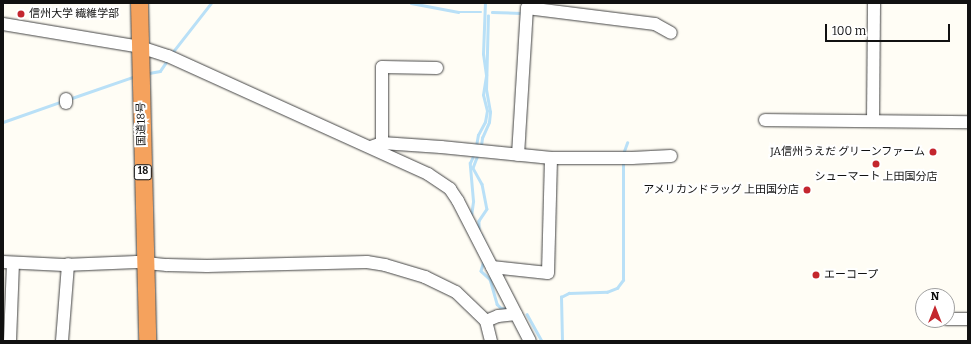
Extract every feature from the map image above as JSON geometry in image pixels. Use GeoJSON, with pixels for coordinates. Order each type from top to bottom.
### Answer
{"type":"FeatureCollection","features":[{"type":"Feature","properties":{"kind":"highway","name":"国道18号"},"geometry":{"type":"LineString","coordinates":[[139,3],[147,341]]}},
{"type":"Feature","properties":{"kind":"street"},"geometry":{"type":"LineString","coordinates":[[873,120],[874,3]]}},
{"type":"Feature","properties":{"kind":"street"},"geometry":{"type":"LineString","coordinates":[[518,155],[527,8],[554,6],[655,24],[671,33]]}},
{"type":"Feature","properties":{"kind":"street"},"geometry":{"type":"LineString","coordinates":[[3,24],[140,47],[170,57],[376,145],[428,174],[450,190],[458,201],[530,341]]}},
{"type":"Feature","properties":{"kind":"street"},"geometry":{"type":"LineString","coordinates":[[376,145],[382,66],[437,68]]}},
{"type":"Feature","properties":{"kind":"street"},"geometry":{"type":"LineString","coordinates":[[765,120],[968,122]]}},
{"type":"Feature","properties":{"kind":"street"},"geometry":{"type":"LineString","coordinates":[[376,145],[441,147],[551,158],[632,158],[671,156]]}},
{"type":"Feature","properties":{"kind":"street"},"geometry":{"type":"LineString","coordinates":[[492,267],[548,273],[551,158]]}},
{"type":"Feature","properties":{"kind":"street"},"geometry":{"type":"LineString","coordinates":[[10,341],[8,262],[68,264],[145,262],[167,265],[207,266],[367,262],[386,265],[425,277],[456,292],[486,321],[491,341]]}},
{"type":"Feature","properties":{"kind":"street"},"geometry":{"type":"LineString","coordinates":[[62,341],[68,264]]}},
{"type":"Feature","properties":{"kind":"street"},"geometry":{"type":"LineString","coordinates":[[486,321],[498,316],[516,314]]}},
{"type":"Feature","properties":{"kind":"street"},"geometry":{"type":"LineString","coordinates":[[955,319],[968,319]]}},
{"type":"Feature","properties":{"kind":"waterway"},"geometry":{"type":"LineString","coordinates":[[172,53],[211,3]]}},
{"type":"Feature","properties":{"kind":"waterway"},"geometry":{"type":"LineString","coordinates":[[411,3],[458,12],[481,12]]}},
{"type":"Feature","properties":{"kind":"waterway"},"geometry":{"type":"LineString","coordinates":[[476,146],[478,135],[485,122],[487,111],[483,95],[486,75],[483,54],[485,3]]}},
{"type":"Feature","properties":{"kind":"waterway"},"geometry":{"type":"LineString","coordinates":[[492,12],[521,13]]}},
{"type":"Feature","properties":{"kind":"waterway"},"geometry":{"type":"LineString","coordinates":[[481,146],[482,138],[489,122],[490,112],[486,90],[488,16]]}},
{"type":"Feature","properties":{"kind":"waterway"},"geometry":{"type":"LineString","coordinates":[[149,73],[160,71],[168,59]]}},
{"type":"Feature","properties":{"kind":"waterway"},"geometry":{"type":"LineString","coordinates":[[69,99],[133,77]]}},
{"type":"Feature","properties":{"kind":"waterway"},"geometry":{"type":"LineString","coordinates":[[3,122],[63,101]]}},
{"type":"Feature","properties":{"kind":"waterway"},"geometry":{"type":"LineString","coordinates":[[623,154],[627,143]]}},
{"type":"Feature","properties":{"kind":"waterway"},"geometry":{"type":"LineString","coordinates":[[471,216],[473,201],[470,163],[474,154]]}},
{"type":"Feature","properties":{"kind":"waterway"},"geometry":{"type":"LineString","coordinates":[[478,155],[473,168],[482,184],[487,209],[479,221],[479,230]]}},
{"type":"Feature","properties":{"kind":"waterway"},"geometry":{"type":"LineString","coordinates":[[562,341],[561,297],[569,293],[607,292],[617,288],[623,280],[623,163]]}},
{"type":"Feature","properties":{"kind":"waterway"},"geometry":{"type":"LineString","coordinates":[[481,234],[486,246]]}},
{"type":"Feature","properties":{"kind":"waterway"},"geometry":{"type":"LineString","coordinates":[[484,261],[481,271],[490,279],[497,304],[501,308],[508,309]]}},
{"type":"Feature","properties":{"kind":"waterway"},"geometry":{"type":"LineString","coordinates":[[527,314],[542,341]]}},
{"type":"Feature","properties":{"kind":"place","name":"信州大学 繊維学部"},"geometry":{"type":"Point","coordinates":[21,14]}},
{"type":"Feature","properties":{"kind":"place","name":"JA信州うえだ グリーンファーム"},"geometry":{"type":"Point","coordinates":[933,152]}},
{"type":"Feature","properties":{"kind":"place","name":"シューマート 上田国分店"},"geometry":{"type":"Point","coordinates":[876,164]}},
{"type":"Feature","properties":{"kind":"place","name":"アメリカンドラッグ 上田国分店"},"geometry":{"type":"Point","coordinates":[807,190]}},
{"type":"Feature","properties":{"kind":"place","name":"エーコープ"},"geometry":{"type":"Point","coordinates":[816,275]}}]}
